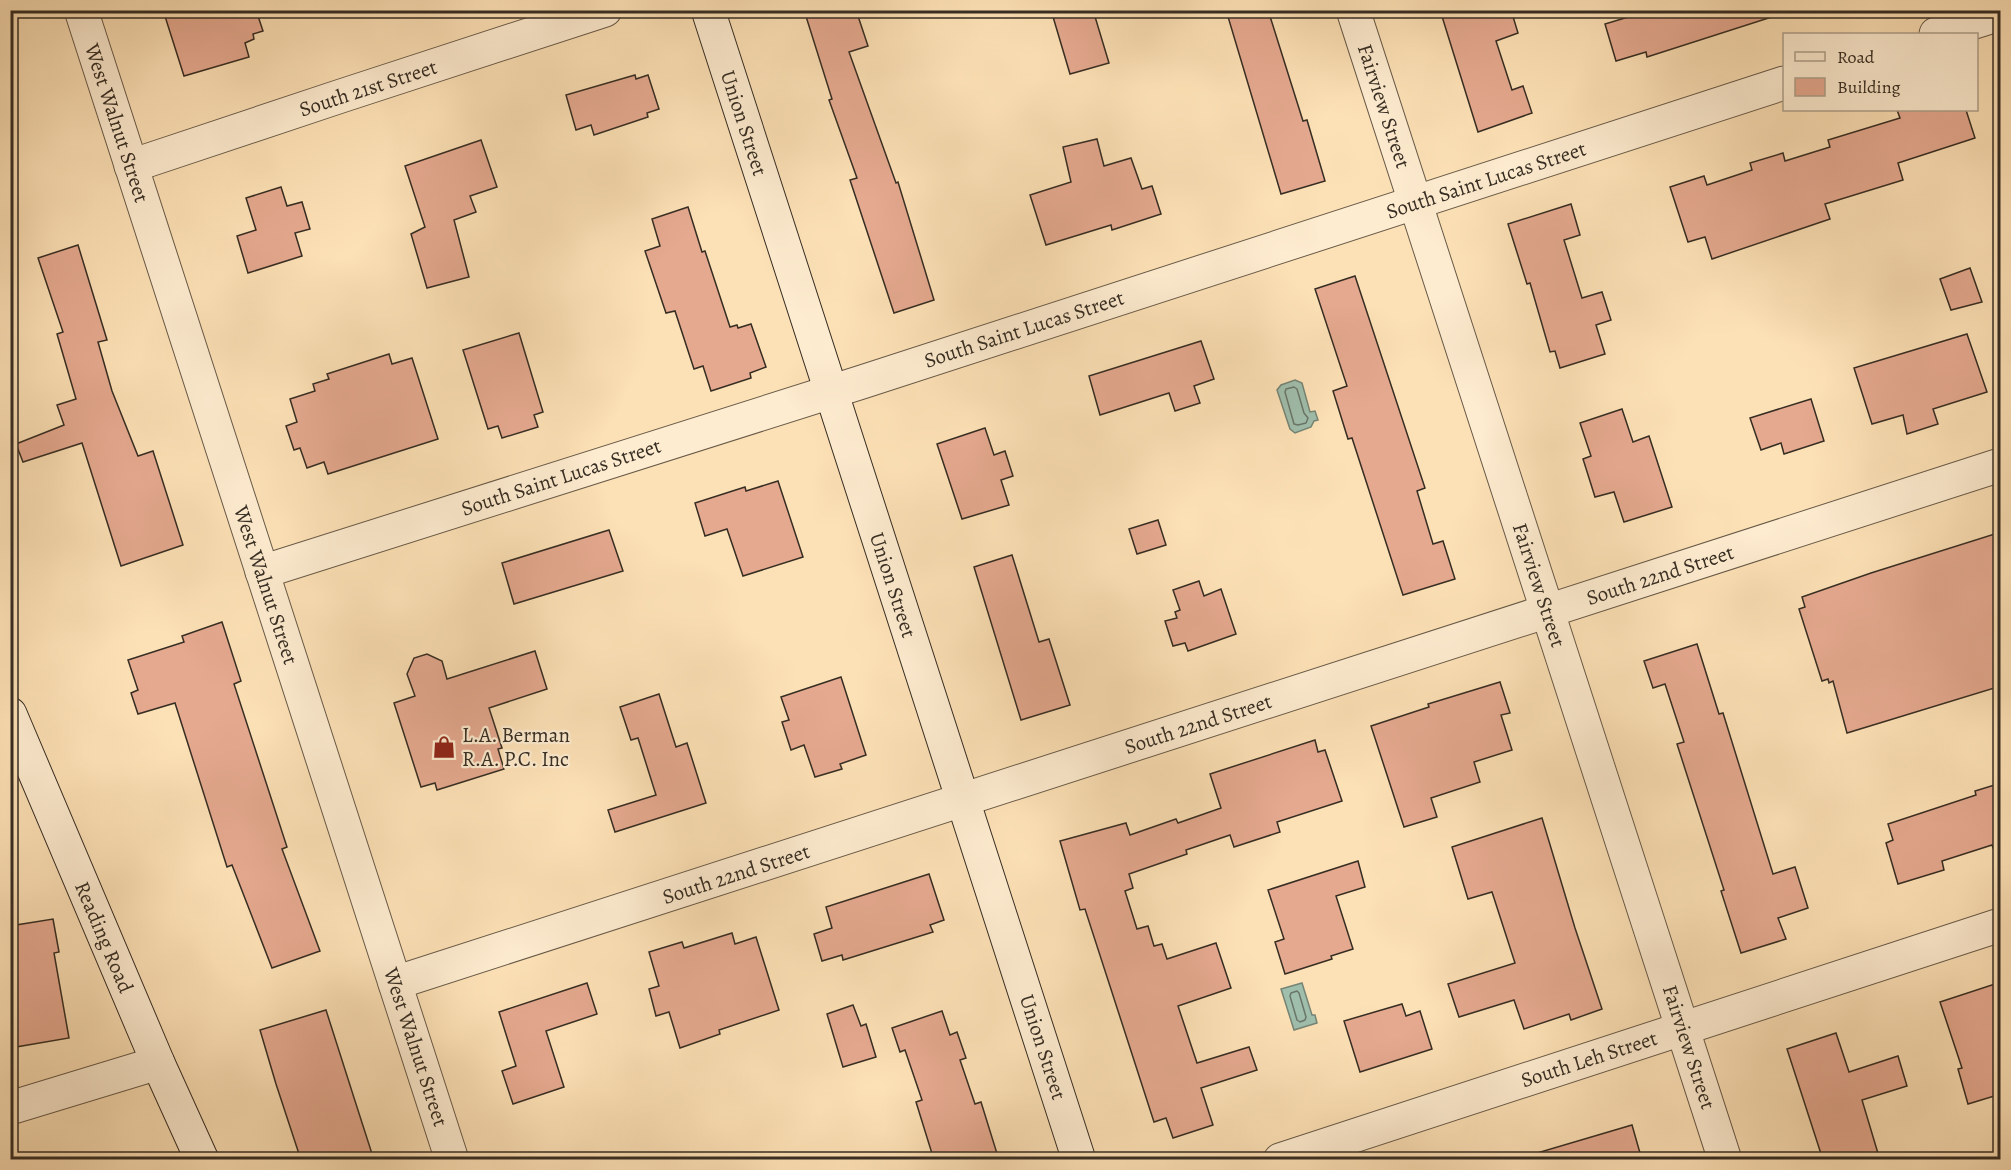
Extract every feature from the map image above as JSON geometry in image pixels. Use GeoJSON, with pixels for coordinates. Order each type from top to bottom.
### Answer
{"type":"FeatureCollection","features":[{"type":"Feature","properties":{"kind":"street","name":"West Walnut Street"},"geometry":{"type":"LineString","coordinates":[[81,10],[452,1160]]}},
{"type":"Feature","properties":{"kind":"street","name":"South 21st Street"},"geometry":{"type":"LineString","coordinates":[[131,166],[605,10]]}},
{"type":"Feature","properties":{"kind":"street","name":"Union Street"},"geometry":{"type":"LineString","coordinates":[[708,10],[1079,1160]]}},
{"type":"Feature","properties":{"kind":"street","name":"Fairview Street"},"geometry":{"type":"LineString","coordinates":[[1353,10],[1725,1160]]}},
{"type":"Feature","properties":{"kind":"street"},"geometry":{"type":"LineString","coordinates":[[1939,33],[2000,14]]}},
{"type":"Feature","properties":{"kind":"street","name":"South Saint Lucas Street"},"geometry":{"type":"LineString","coordinates":[[262,573],[1783,84]]}},
{"type":"Feature","properties":{"kind":"street","name":"South 22nd Street"},"geometry":{"type":"LineString","coordinates":[[395,983],[2001,465]]}},
{"type":"Feature","properties":{"kind":"street","name":"Reading Road"},"geometry":{"type":"LineString","coordinates":[[10,714],[158,1063],[202,1160]]}},
{"type":"Feature","properties":{"kind":"street","name":"South Leh Street"},"geometry":{"type":"LineString","coordinates":[[1280,1160],[2001,925]]}},
{"type":"Feature","properties":{"kind":"street"},"geometry":{"type":"LineString","coordinates":[[10,1108],[158,1063]]}},
{"type":"Feature","properties":{"kind":"water"},"geometry":{"type":"Polygon","coordinates":[[[1295,380],[1302,383],[1310,412],[1315,411],[1318,420],[1314,421],[1311,427],[1295,433],[1290,429],[1277,390],[1281,385],[1295,380]]]}},
{"type":"Feature","properties":{"kind":"water"},"geometry":{"type":"Polygon","coordinates":[[[1302,983],[1312,1015],[1315,1015],[1317,1023],[1294,1030],[1281,989],[1302,983]]]}},
{"type":"Feature","properties":{"kind":"building"},"geometry":{"type":"Polygon","coordinates":[[[163,10],[256,10],[263,31],[253,34],[254,39],[245,43],[249,57],[184,76],[163,10]]]}},
{"type":"Feature","properties":{"kind":"building"},"geometry":{"type":"Polygon","coordinates":[[[804,10],[856,10],[868,46],[849,52],[896,183],[898,182],[934,300],[894,313],[850,180],[857,178],[829,100],[832,99],[804,10]]]}},
{"type":"Feature","properties":{"kind":"building"},"geometry":{"type":"Polygon","coordinates":[[[1051,10],[1093,10],[1109,63],[1070,74],[1051,10]]]}},
{"type":"Feature","properties":{"kind":"building"},"geometry":{"type":"Polygon","coordinates":[[[1226,10],[1268,10],[1303,121],[1307,120],[1325,181],[1281,194],[1226,10]]]}},
{"type":"Feature","properties":{"kind":"building"},"geometry":{"type":"Polygon","coordinates":[[[1440,10],[1511,10],[1518,33],[1496,41],[1512,90],[1523,86],[1532,113],[1478,132],[1440,10]]]}},
{"type":"Feature","properties":{"kind":"building"},"geometry":{"type":"Polygon","coordinates":[[[1634,10],[1777,10],[1778,15],[1647,57],[1646,52],[1616,61],[1605,24],[1635,15],[1634,10]]]}},
{"type":"Feature","properties":{"kind":"building"},"geometry":{"type":"Polygon","coordinates":[[[635,75],[636,79],[648,75],[659,109],[647,113],[648,117],[594,135],[591,125],[576,130],[566,95],[635,75]]]}},
{"type":"Feature","properties":{"kind":"building"},"geometry":{"type":"Polygon","coordinates":[[[1897,111],[1966,111],[1975,138],[1898,163],[1903,180],[1825,204],[1830,219],[1712,259],[1705,237],[1688,242],[1670,187],[1704,176],[1707,185],[1752,170],[1750,163],[1783,153],[1785,161],[1830,147],[1828,140],[1900,118],[1897,111]]]}},
{"type":"Feature","properties":{"kind":"building"},"geometry":{"type":"Polygon","coordinates":[[[1097,139],[1104,166],[1131,158],[1142,189],[1152,186],[1161,214],[1112,230],[1111,225],[1046,245],[1030,195],[1071,182],[1063,147],[1097,139]]]}},
{"type":"Feature","properties":{"kind":"building"},"geometry":{"type":"Polygon","coordinates":[[[481,140],[497,187],[470,196],[476,212],[454,220],[469,277],[427,288],[411,234],[425,227],[405,166],[481,140]]]}},
{"type":"Feature","properties":{"kind":"building"},"geometry":{"type":"Polygon","coordinates":[[[281,187],[287,206],[302,202],[310,229],[295,233],[302,256],[248,273],[237,236],[256,230],[246,198],[281,187]]]}},
{"type":"Feature","properties":{"kind":"building"},"geometry":{"type":"Polygon","coordinates":[[[1571,204],[1580,235],[1564,240],[1582,298],[1602,292],[1611,320],[1596,325],[1605,354],[1560,368],[1555,351],[1550,352],[1530,283],[1527,284],[1508,224],[1571,204]]]}},
{"type":"Feature","properties":{"kind":"building"},"geometry":{"type":"Polygon","coordinates":[[[688,207],[730,327],[737,325],[738,328],[751,324],[766,367],[750,373],[751,378],[711,391],[703,366],[694,369],[675,311],[666,313],[645,251],[660,246],[652,219],[688,207]]]}},
{"type":"Feature","properties":{"kind":"building"},"geometry":{"type":"Polygon","coordinates":[[[78,245],[107,340],[98,342],[112,391],[138,456],[153,451],[183,545],[121,566],[82,443],[23,462],[16,444],[64,425],[57,405],[76,399],[57,334],[63,332],[38,258],[78,245]]]}},
{"type":"Feature","properties":{"kind":"building"},"geometry":{"type":"Polygon","coordinates":[[[1970,268],[1982,302],[1951,310],[1940,279],[1970,268]]]}},
{"type":"Feature","properties":{"kind":"building"},"geometry":{"type":"Polygon","coordinates":[[[1355,276],[1425,488],[1417,491],[1433,544],[1443,541],[1455,579],[1403,595],[1352,438],[1348,439],[1333,391],[1347,386],[1315,289],[1355,276]]]}},
{"type":"Feature","properties":{"kind":"building"},"geometry":{"type":"Polygon","coordinates":[[[519,333],[543,412],[534,415],[538,427],[502,438],[498,426],[488,429],[463,350],[519,333]]]}},
{"type":"Feature","properties":{"kind":"building"},"geometry":{"type":"Polygon","coordinates":[[[1967,334],[1987,392],[1933,409],[1938,424],[1907,434],[1903,415],[1872,424],[1854,368],[1967,334]]]}},
{"type":"Feature","properties":{"kind":"building"},"geometry":{"type":"Polygon","coordinates":[[[1201,341],[1214,379],[1194,386],[1200,403],[1175,411],[1169,393],[1100,415],[1089,376],[1201,341]]]}},
{"type":"Feature","properties":{"kind":"building"},"geometry":{"type":"Polygon","coordinates":[[[389,354],[392,364],[412,358],[438,439],[328,474],[324,462],[307,468],[300,448],[294,450],[286,426],[297,422],[290,399],[315,391],[313,384],[329,379],[327,374],[389,354]]]}},
{"type":"Feature","properties":{"kind":"building"},"geometry":{"type":"Polygon","coordinates":[[[1811,399],[1824,441],[1784,454],[1781,443],[1761,450],[1750,418],[1811,399]]]}},
{"type":"Feature","properties":{"kind":"building"},"geometry":{"type":"Polygon","coordinates":[[[1622,409],[1633,442],[1649,436],[1672,507],[1624,522],[1614,492],[1595,497],[1583,459],[1591,456],[1580,423],[1622,409]]]}},
{"type":"Feature","properties":{"kind":"building"},"geometry":{"type":"Polygon","coordinates":[[[985,428],[994,455],[1005,451],[1013,476],[1001,480],[1009,505],[962,519],[937,444],[985,428]]]}},
{"type":"Feature","properties":{"kind":"building"},"geometry":{"type":"Polygon","coordinates":[[[778,481],[803,557],[743,576],[727,529],[705,536],[695,503],[745,487],[746,491],[778,481]]]}},
{"type":"Feature","properties":{"kind":"building"},"geometry":{"type":"Polygon","coordinates":[[[1158,520],[1166,545],[1137,554],[1129,529],[1158,520]]]}},
{"type":"Feature","properties":{"kind":"building"},"geometry":{"type":"Polygon","coordinates":[[[609,530],[623,571],[514,604],[502,563],[609,530]]]}},
{"type":"Feature","properties":{"kind":"building"},"geometry":{"type":"Polygon","coordinates":[[[2001,532],[2001,686],[1847,733],[1833,681],[1829,683],[1828,679],[1822,681],[1799,609],[1805,607],[1802,597],[2001,532]]]}},
{"type":"Feature","properties":{"kind":"building"},"geometry":{"type":"Polygon","coordinates":[[[1012,555],[1039,642],[1049,639],[1070,705],[1021,720],[974,567],[1012,555]]]}},
{"type":"Feature","properties":{"kind":"building"},"geometry":{"type":"Polygon","coordinates":[[[1199,581],[1204,596],[1221,589],[1236,634],[1188,651],[1185,643],[1173,646],[1165,621],[1177,618],[1175,612],[1180,610],[1173,590],[1199,581]]]}},
{"type":"Feature","properties":{"kind":"building"},"geometry":{"type":"Polygon","coordinates":[[[222,622],[241,681],[234,684],[287,847],[282,849],[320,951],[272,968],[232,865],[227,867],[175,703],[138,714],[131,693],[138,690],[128,660],[184,642],[182,636],[222,622]]]}},
{"type":"Feature","properties":{"kind":"building"},"geometry":{"type":"Polygon","coordinates":[[[1697,644],[1719,714],[1723,713],[1773,874],[1795,867],[1808,908],[1778,918],[1786,939],[1741,953],[1721,891],[1724,890],[1677,744],[1684,742],[1665,684],[1653,688],[1644,661],[1697,644]]]}},
{"type":"Feature","properties":{"kind":"building"},"geometry":{"type":"Polygon","coordinates":[[[535,651],[547,689],[489,708],[502,748],[498,749],[504,769],[437,790],[435,783],[421,787],[394,703],[415,696],[407,674],[414,658],[427,654],[442,661],[447,679],[535,651]]]}},
{"type":"Feature","properties":{"kind":"building"},"geometry":{"type":"Polygon","coordinates":[[[841,677],[866,755],[840,764],[842,769],[815,777],[804,745],[791,750],[782,722],[789,720],[781,697],[841,677]]]}},
{"type":"Feature","properties":{"kind":"building"},"geometry":{"type":"Polygon","coordinates":[[[1500,682],[1510,713],[1501,715],[1512,750],[1474,762],[1480,782],[1431,798],[1437,817],[1404,827],[1371,726],[1429,707],[1428,704],[1500,682]]]}},
{"type":"Feature","properties":{"kind":"building"},"geometry":{"type":"Polygon","coordinates":[[[659,694],[676,747],[687,743],[706,803],[615,832],[608,810],[656,795],[638,738],[631,740],[620,707],[659,694]]]}},
{"type":"Feature","properties":{"kind":"building"},"geometry":{"type":"Polygon","coordinates":[[[1315,740],[1318,752],[1325,750],[1342,801],[1277,822],[1280,832],[1234,847],[1230,835],[1186,850],[1187,854],[1129,874],[1133,888],[1125,891],[1137,929],[1148,926],[1154,946],[1162,944],[1167,959],[1216,943],[1231,988],[1178,1006],[1197,1063],[1249,1047],[1257,1070],[1201,1088],[1213,1125],[1173,1138],[1166,1118],[1154,1122],[1085,909],[1080,910],[1060,841],[1126,823],[1130,835],[1176,819],[1178,823],[1221,808],[1210,774],[1315,740]]]}},
{"type":"Feature","properties":{"kind":"building"},"geometry":{"type":"Polygon","coordinates":[[[2001,783],[2001,855],[1996,856],[1992,845],[1942,861],[1944,870],[1898,884],[1886,843],[1893,840],[1888,824],[1976,795],[1975,791],[2001,783]]]}},
{"type":"Feature","properties":{"kind":"building"},"geometry":{"type":"Polygon","coordinates":[[[1542,818],[1602,1009],[1571,1020],[1569,1014],[1524,1029],[1514,1000],[1459,1017],[1448,984],[1515,963],[1492,892],[1468,899],[1452,847],[1542,818]]]}},
{"type":"Feature","properties":{"kind":"building"},"geometry":{"type":"Polygon","coordinates":[[[1358,861],[1365,887],[1336,896],[1353,949],[1331,956],[1332,959],[1285,974],[1275,942],[1284,939],[1268,890],[1358,861]]]}},
{"type":"Feature","properties":{"kind":"building"},"geometry":{"type":"Polygon","coordinates":[[[929,874],[944,920],[930,925],[933,932],[843,960],[842,955],[822,961],[814,934],[832,928],[826,907],[929,874]]]}},
{"type":"Feature","properties":{"kind":"building"},"geometry":{"type":"Polygon","coordinates":[[[53,919],[59,952],[54,953],[69,1038],[10,1048],[10,926],[53,919]]]}},
{"type":"Feature","properties":{"kind":"building"},"geometry":{"type":"Polygon","coordinates":[[[732,933],[735,944],[756,937],[779,1010],[719,1030],[720,1034],[680,1048],[669,1012],[656,1016],[649,989],[659,986],[649,952],[682,942],[684,948],[732,933]]]}},
{"type":"Feature","properties":{"kind":"building"},"geometry":{"type":"Polygon","coordinates":[[[2001,982],[2001,1094],[1968,1104],[1958,1069],[1962,1068],[1940,1002],[2001,982]]]}},
{"type":"Feature","properties":{"kind":"building"},"geometry":{"type":"Polygon","coordinates":[[[587,983],[597,1014],[546,1031],[564,1087],[513,1104],[502,1071],[516,1066],[499,1012],[587,983]]]}},
{"type":"Feature","properties":{"kind":"building"},"geometry":{"type":"Polygon","coordinates":[[[1402,1004],[1406,1016],[1420,1011],[1432,1049],[1360,1072],[1344,1021],[1402,1004]]]}},
{"type":"Feature","properties":{"kind":"building"},"geometry":{"type":"Polygon","coordinates":[[[853,1005],[861,1026],[866,1024],[876,1057],[843,1067],[827,1014],[853,1005]]]}},
{"type":"Feature","properties":{"kind":"building"},"geometry":{"type":"Polygon","coordinates":[[[326,1010],[374,1160],[301,1160],[276,1084],[260,1030],[326,1010]]]}},
{"type":"Feature","properties":{"kind":"building"},"geometry":{"type":"Polygon","coordinates":[[[942,1011],[950,1035],[957,1032],[966,1058],[960,1060],[975,1104],[981,1102],[999,1160],[934,1160],[916,1102],[922,1100],[905,1050],[900,1052],[892,1028],[942,1011]]]}},
{"type":"Feature","properties":{"kind":"building"},"geometry":{"type":"Polygon","coordinates":[[[1836,1033],[1849,1072],[1898,1056],[1907,1086],[1862,1100],[1880,1160],[1823,1160],[1787,1049],[1836,1033]]]}},
{"type":"Feature","properties":{"kind":"building"},"geometry":{"type":"Polygon","coordinates":[[[1632,1125],[1642,1160],[1538,1160],[1537,1153],[1632,1125]]]}},
{"type":"Feature","properties":{"kind":"place","name":"L.A. Berman R.A. P.C. Inc"},"geometry":{"type":"Point","coordinates":[444,747]}}]}
